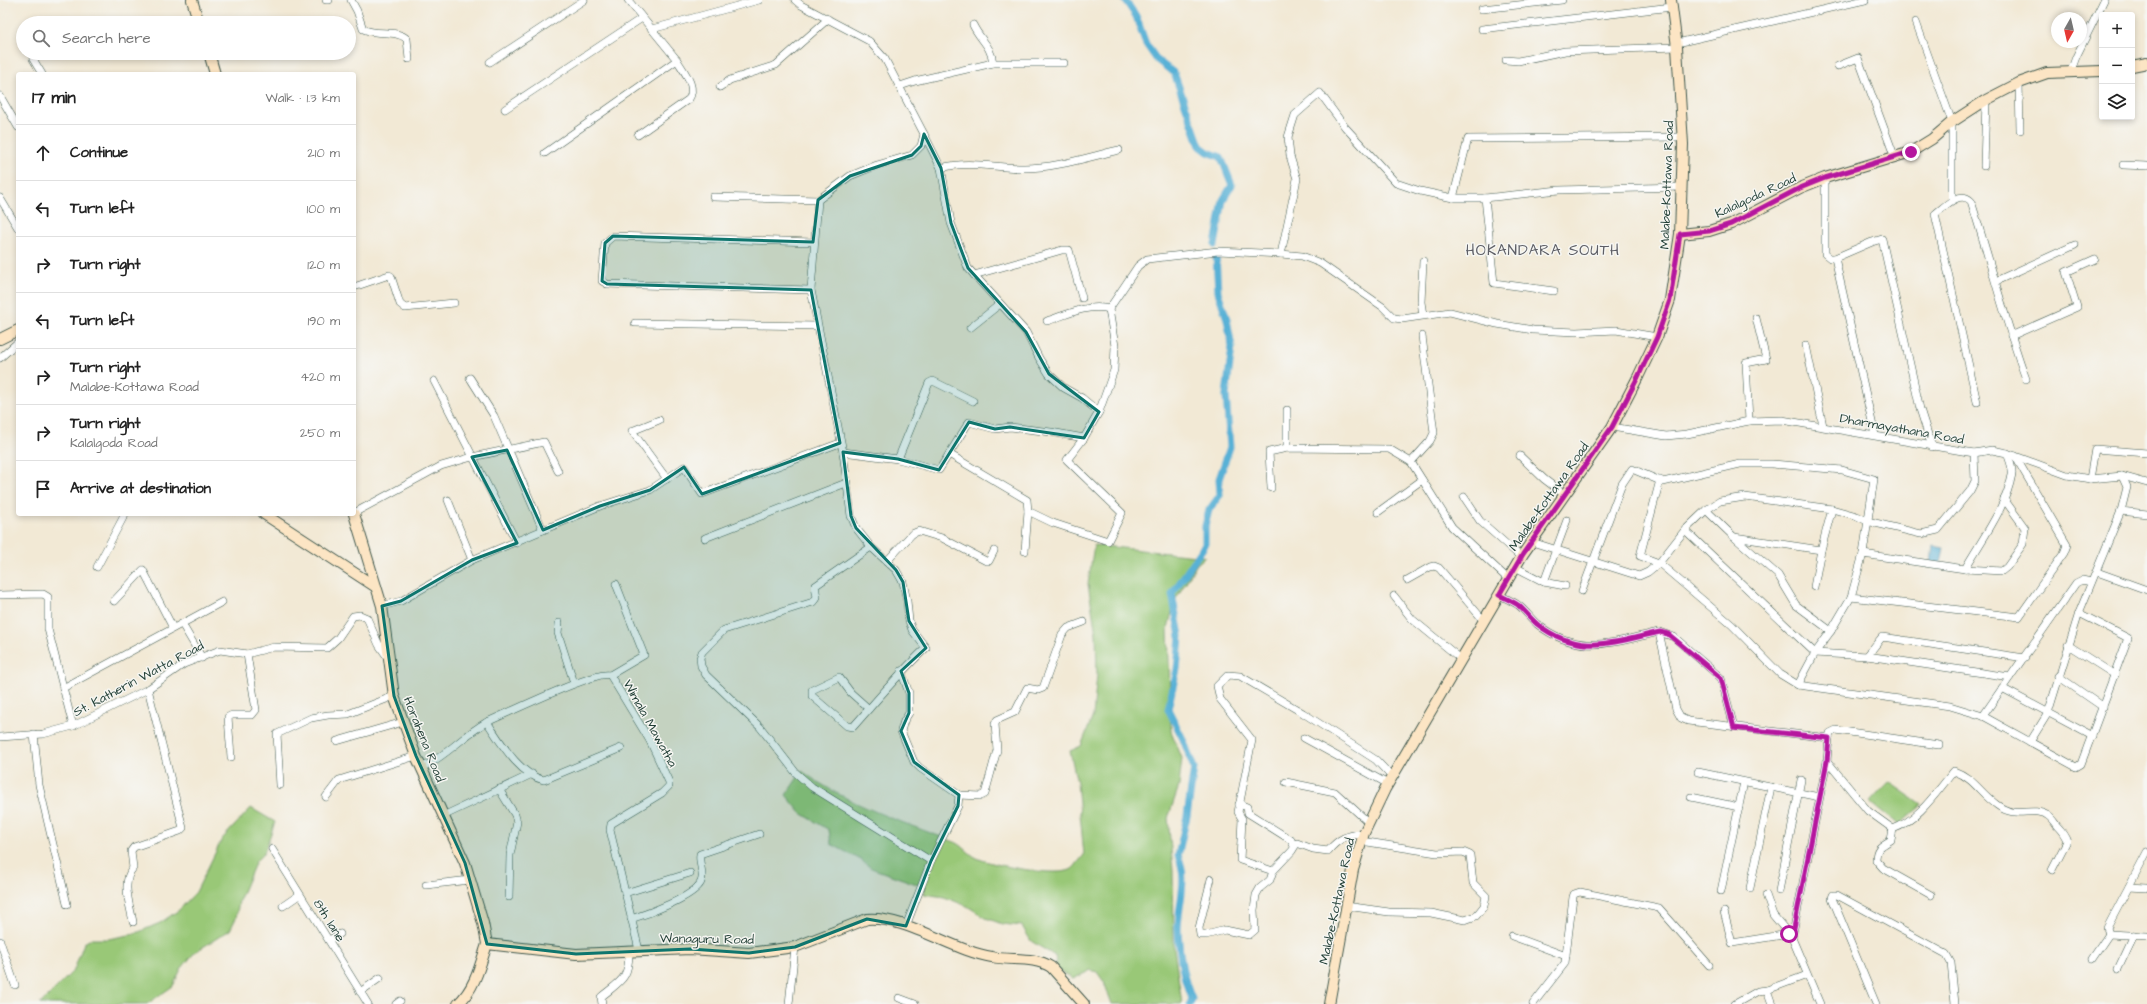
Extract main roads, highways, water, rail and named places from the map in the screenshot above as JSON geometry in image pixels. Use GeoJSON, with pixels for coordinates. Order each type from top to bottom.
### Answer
{"type":"FeatureCollection","features":[{"type":"Feature","properties":{"kind":"water"},"geometry":{"type":"Polygon","coordinates":[[[1933,546],[1944,548],[1941,563],[1931,562],[1933,546]]]}},
{"type":"Feature","properties":{"kind":"waterway"},"geometry":{"type":"LineString","coordinates":[[1125,0],[1136,16],[1146,44],[1157,60],[1174,73],[1200,146],[1208,152],[1221,157],[1232,185],[1223,200],[1215,245]]}},
{"type":"Feature","properties":{"kind":"waterway"},"geometry":{"type":"LineString","coordinates":[[1190,1004],[1192,999],[1180,956],[1178,920],[1183,873],[1178,856],[1187,816],[1194,768],[1183,739],[1168,709],[1177,669],[1180,636],[1172,594],[1205,545],[1205,526],[1209,510],[1220,495],[1219,479],[1230,447],[1226,395],[1232,347],[1227,319],[1218,292],[1216,255]]}},
{"type":"Feature","properties":{"kind":"district","name":"HOKANDARA SOUTH"},"geometry":{"type":"Point","coordinates":[1543,250]}}]}
